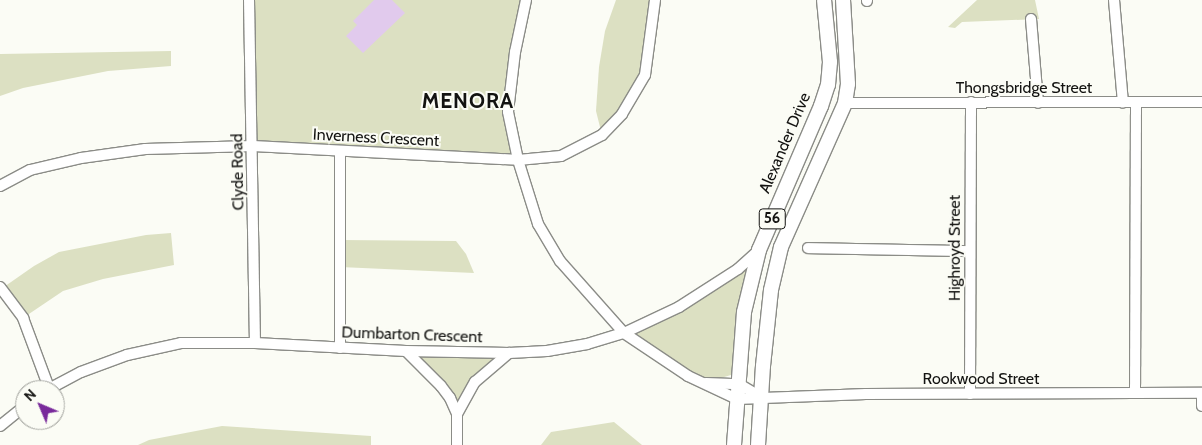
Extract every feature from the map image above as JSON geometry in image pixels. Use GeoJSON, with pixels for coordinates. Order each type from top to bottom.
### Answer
{"type":"FeatureCollection","features":[{"type":"Feature","properties":{"kind":"main road","name":"Alexander Drive"},"geometry":{"type":"LineString","coordinates":[[734,445],[744,312],[759,250],[821,106],[828,85],[830,62],[824,0]]}},
{"type":"Feature","properties":{"kind":"main road","name":"56"},"geometry":{"type":"LineString","coordinates":[[758,445],[771,290],[781,247],[845,103],[848,84],[843,0]]}},
{"type":"Feature","properties":{"kind":"street"},"geometry":{"type":"LineString","coordinates":[[526,0],[515,52],[508,112],[518,160],[538,224],[560,261],[624,333],[688,376],[737,399]]}},
{"type":"Feature","properties":{"kind":"street","name":"Inverness Crescent"},"geometry":{"type":"LineString","coordinates":[[0,186],[30,170],[81,158],[144,149],[253,146],[518,160],[561,156],[586,145],[602,135],[622,114],[645,75],[655,0]]}},
{"type":"Feature","properties":{"kind":"street"},"geometry":{"type":"LineString","coordinates":[[1114,0],[1123,103]]}},
{"type":"Feature","properties":{"kind":"street","name":"Clyde Road"},"geometry":{"type":"LineString","coordinates":[[247,2],[253,146],[255,343]]}},
{"type":"Feature","properties":{"kind":"street"},"geometry":{"type":"LineString","coordinates":[[1031,19],[1038,103]]}},
{"type":"Feature","properties":{"kind":"street","name":"Highroyd Street"},"geometry":{"type":"LineString","coordinates":[[970,394],[971,102]]}},
{"type":"Feature","properties":{"kind":"street","name":"Thongsbridge Street"},"geometry":{"type":"LineString","coordinates":[[845,103],[1202,102]]}},
{"type":"Feature","properties":{"kind":"street"},"geometry":{"type":"LineString","coordinates":[[1135,393],[1136,103]]}},
{"type":"Feature","properties":{"kind":"street"},"geometry":{"type":"LineString","coordinates":[[340,151],[340,348]]}},
{"type":"Feature","properties":{"kind":"street"},"geometry":{"type":"LineString","coordinates":[[808,248],[970,251]]}},
{"type":"Feature","properties":{"kind":"street","name":"Dumbarton Crescent"},"geometry":{"type":"LineString","coordinates":[[65,380],[81,372],[145,351],[181,343],[255,343],[406,351],[547,352],[587,344],[624,333],[679,307],[738,269],[759,250]]}},
{"type":"Feature","properties":{"kind":"street"},"geometry":{"type":"LineString","coordinates":[[0,287],[23,318],[45,380]]}},
{"type":"Feature","properties":{"kind":"street"},"geometry":{"type":"LineString","coordinates":[[406,351],[442,386],[457,414],[457,445]]}},
{"type":"Feature","properties":{"kind":"street"},"geometry":{"type":"LineString","coordinates":[[457,414],[475,382],[509,353]]}},
{"type":"Feature","properties":{"kind":"street"},"geometry":{"type":"LineString","coordinates":[[705,383],[739,384],[761,397]]}},
{"type":"Feature","properties":{"kind":"street","name":"Rookwood Street"},"geometry":{"type":"LineString","coordinates":[[737,399],[866,394],[1202,394]]}},
{"type":"Feature","properties":{"kind":"street"},"geometry":{"type":"LineString","coordinates":[[1202,394],[1202,406]]}},
{"type":"Feature","properties":{"kind":"street"},"geometry":{"type":"LineString","coordinates":[[0,426],[15,414]]}},
{"type":"Feature","properties":{"kind":"green space"},"geometry":{"type":"Polygon","coordinates":[[[251,0],[526,0],[508,112],[518,160],[253,146],[251,0]]]}},
{"type":"Feature","properties":{"kind":"green space"},"geometry":{"type":"Polygon","coordinates":[[[616,0],[655,0],[645,75],[602,135],[596,111],[599,67],[605,31],[616,0]]]}},
{"type":"Feature","properties":{"kind":"green space"},"geometry":{"type":"Polygon","coordinates":[[[977,0],[1035,0],[1039,19],[962,22],[955,28],[948,27],[977,0]]]}},
{"type":"Feature","properties":{"kind":"green space"},"geometry":{"type":"Polygon","coordinates":[[[171,51],[171,66],[108,71],[23,88],[0,96],[0,54],[171,51]]]}},
{"type":"Feature","properties":{"kind":"green space"},"geometry":{"type":"Polygon","coordinates":[[[171,233],[174,265],[103,279],[63,291],[23,318],[1,289],[34,266],[59,252],[146,235],[171,233]]]}},
{"type":"Feature","properties":{"kind":"green space"},"geometry":{"type":"Polygon","coordinates":[[[341,240],[456,241],[466,254],[474,273],[340,267],[341,240]]]}},
{"type":"Feature","properties":{"kind":"green space"},"geometry":{"type":"Polygon","coordinates":[[[759,250],[734,374],[705,383],[624,333],[679,307],[759,250]]]}},
{"type":"Feature","properties":{"kind":"green space"},"geometry":{"type":"Polygon","coordinates":[[[406,351],[509,353],[475,382],[457,414],[441,386],[406,351]]]}},
{"type":"Feature","properties":{"kind":"green space"},"geometry":{"type":"Polygon","coordinates":[[[614,422],[642,445],[541,445],[551,432],[614,422]]]}},
{"type":"Feature","properties":{"kind":"green space"},"geometry":{"type":"Polygon","coordinates":[[[222,426],[371,436],[371,445],[138,445],[149,440],[222,426]]]}},
{"type":"Feature","properties":{"kind":"building"},"geometry":{"type":"Polygon","coordinates":[[[374,0],[392,0],[405,13],[363,53],[346,36],[357,25],[353,21],[374,0]]]}},
{"type":"Feature","properties":{"kind":"district","name":"MENORA"},"geometry":{"type":"Point","coordinates":[468,101]}}]}
